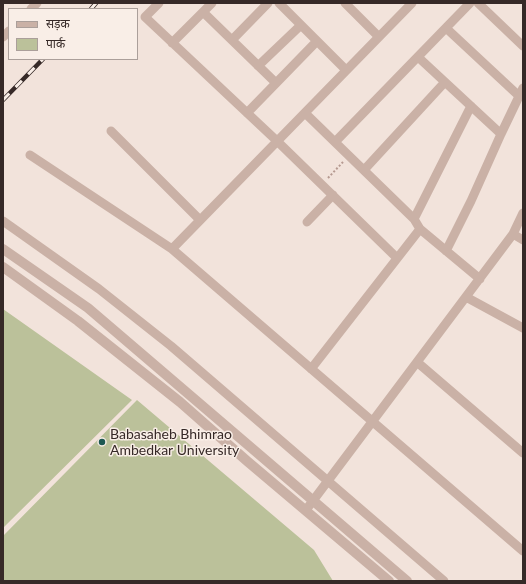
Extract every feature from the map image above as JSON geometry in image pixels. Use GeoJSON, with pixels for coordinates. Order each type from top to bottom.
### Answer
{"type":"FeatureCollection","features":[{"type":"Feature","properties":{"kind":"street"},"geometry":{"type":"LineString","coordinates":[[159,3],[145,17],[277,141],[397,258]]}},
{"type":"Feature","properties":{"kind":"street"},"geometry":{"type":"LineString","coordinates":[[172,43],[212,3]]}},
{"type":"Feature","properties":{"kind":"street"},"geometry":{"type":"LineString","coordinates":[[232,40],[268,3]]}},
{"type":"Feature","properties":{"kind":"street"},"geometry":{"type":"LineString","coordinates":[[280,3],[346,70]]}},
{"type":"Feature","properties":{"kind":"street"},"geometry":{"type":"LineString","coordinates":[[344,3],[379,37]]}},
{"type":"Feature","properties":{"kind":"street"},"geometry":{"type":"LineString","coordinates":[[172,249],[412,3]]}},
{"type":"Feature","properties":{"kind":"street"},"geometry":{"type":"LineString","coordinates":[[335,142],[470,3]]}},
{"type":"Feature","properties":{"kind":"street"},"geometry":{"type":"LineString","coordinates":[[478,3],[523,46]]}},
{"type":"Feature","properties":{"kind":"street"},"geometry":{"type":"LineString","coordinates":[[203,12],[276,84]]}},
{"type":"Feature","properties":{"kind":"street"},"geometry":{"type":"LineString","coordinates":[[258,66],[301,25]]}},
{"type":"Feature","properties":{"kind":"street"},"geometry":{"type":"LineString","coordinates":[[446,28],[521,92],[471,201],[446,251]]}},
{"type":"Feature","properties":{"kind":"street"},"geometry":{"type":"LineString","coordinates":[[247,113],[317,41]]}},
{"type":"Feature","properties":{"kind":"street"},"geometry":{"type":"LineString","coordinates":[[418,57],[501,134]]}},
{"type":"Feature","properties":{"kind":"street"},"geometry":{"type":"LineString","coordinates":[[364,170],[445,82]]}},
{"type":"Feature","properties":{"kind":"street"},"geometry":{"type":"LineString","coordinates":[[414,219],[470,106]]}},
{"type":"Feature","properties":{"kind":"street"},"geometry":{"type":"LineString","coordinates":[[305,113],[414,219],[420,229],[480,279]]}},
{"type":"Feature","properties":{"kind":"street"},"geometry":{"type":"LineString","coordinates":[[111,131],[200,220]]}},
{"type":"Feature","properties":{"kind":"street"},"geometry":{"type":"LineString","coordinates":[[30,155],[172,249],[523,551]]}},
{"type":"Feature","properties":{"kind":"street"},"geometry":{"type":"LineString","coordinates":[[308,222],[333,195]]}},
{"type":"Feature","properties":{"kind":"street"},"geometry":{"type":"LineString","coordinates":[[306,510],[513,234],[523,213]]}},
{"type":"Feature","properties":{"kind":"street"},"geometry":{"type":"LineString","coordinates":[[3,221],[99,289],[171,346],[444,581]]}},
{"type":"Feature","properties":{"kind":"street"},"geometry":{"type":"LineString","coordinates":[[311,369],[420,229]]}},
{"type":"Feature","properties":{"kind":"street"},"geometry":{"type":"LineString","coordinates":[[513,234],[523,240]]}},
{"type":"Feature","properties":{"kind":"street"},"geometry":{"type":"LineString","coordinates":[[3,249],[88,308],[407,581]]}},
{"type":"Feature","properties":{"kind":"street"},"geometry":{"type":"LineString","coordinates":[[3,267],[78,321],[180,402],[247,461],[389,581]]}},
{"type":"Feature","properties":{"kind":"street"},"geometry":{"type":"LineString","coordinates":[[466,297],[523,328]]}},
{"type":"Feature","properties":{"kind":"street"},"geometry":{"type":"LineString","coordinates":[[417,362],[523,453]]}},
{"type":"Feature","properties":{"kind":"path"},"geometry":{"type":"LineString","coordinates":[[322,185],[348,155]]}},
{"type":"Feature","properties":{"kind":"green space"},"geometry":{"type":"Polygon","coordinates":[[[3,309],[132,400],[3,528],[3,309]]]}},
{"type":"Feature","properties":{"kind":"green space","name":"Babasaheb Bhimrao Ambedkar University"},"geometry":{"type":"Polygon","coordinates":[[[137,400],[314,550],[333,581],[3,581],[3,536],[137,400]]]}},
{"type":"Feature","properties":{"kind":"railway"},"geometry":{"type":"LineString","coordinates":[[92,8],[96,3]]}},
{"type":"Feature","properties":{"kind":"railway"},"geometry":{"type":"LineString","coordinates":[[3,100],[42,60]]}},
{"type":"Feature","properties":{"kind":"place","name":"Babasaheb Bhimrao Ambedkar University"},"geometry":{"type":"Point","coordinates":[102,442]}}]}
